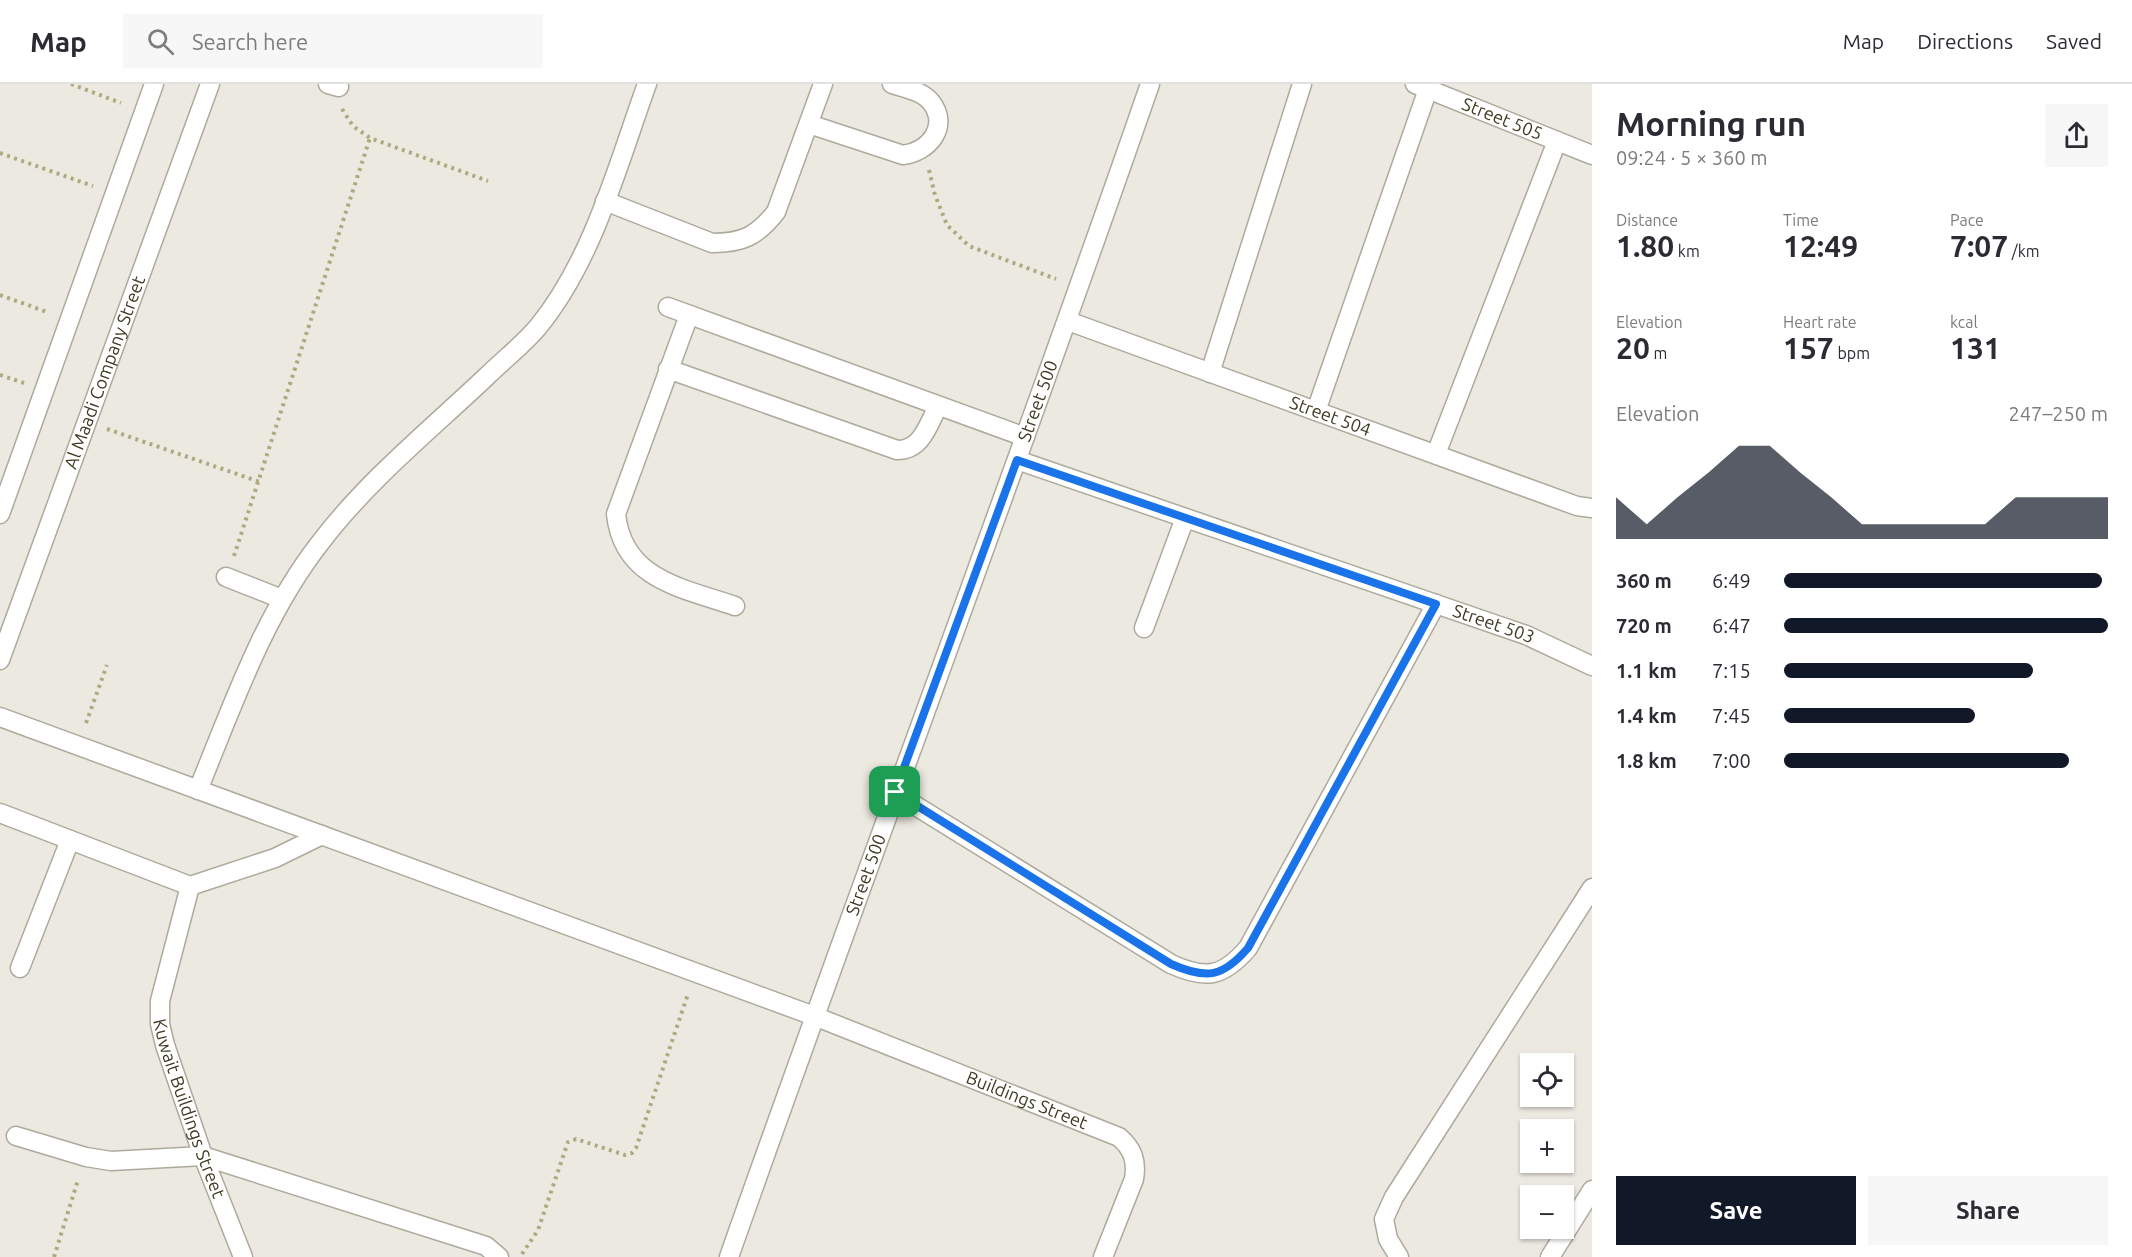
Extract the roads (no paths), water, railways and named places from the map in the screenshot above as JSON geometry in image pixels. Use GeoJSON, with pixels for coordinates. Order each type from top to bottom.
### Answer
{"type":"FeatureCollection","features":[{"type":"Feature","properties":{"kind":"street"},"geometry":{"type":"LineString","coordinates":[[0,514],[154,84]]}},
{"type":"Feature","properties":{"kind":"street","name":"Al Maadi Company Street"},"geometry":{"type":"LineString","coordinates":[[0,660],[210,84]]}},
{"type":"Feature","properties":{"kind":"street"},"geometry":{"type":"LineString","coordinates":[[198,790],[252,660],[282,599],[320,543],[364,492],[538,327],[564,289],[592,236],[647,84]]}},
{"type":"Feature","properties":{"kind":"street"},"geometry":{"type":"LineString","coordinates":[[605,201],[712,243],[731,243],[749,238],[764,227],[776,212],[823,84]]}},
{"type":"Feature","properties":{"kind":"street"},"geometry":{"type":"LineString","coordinates":[[809,124],[903,156],[914,154],[931,142],[936,133],[938,123],[932,102],[924,95],[892,84]]}},
{"type":"Feature","properties":{"kind":"street","name":"Street 500"},"geometry":{"type":"LineString","coordinates":[[729,1257],[895,792],[1080,288],[1150,84]]}},
{"type":"Feature","properties":{"kind":"street"},"geometry":{"type":"LineString","coordinates":[[1210,373],[1302,84]]}},
{"type":"Feature","properties":{"kind":"street"},"geometry":{"type":"LineString","coordinates":[[1316,411],[1421,87]]}},
{"type":"Feature","properties":{"kind":"street","name":"Street 505"},"geometry":{"type":"LineString","coordinates":[[1421,87],[1592,155]]}},
{"type":"Feature","properties":{"kind":"street"},"geometry":{"type":"LineString","coordinates":[[1436,454],[1557,141]]}},
{"type":"Feature","properties":{"kind":"street"},"geometry":{"type":"LineString","coordinates":[[668,308],[1025,437]]}},
{"type":"Feature","properties":{"kind":"street"},"geometry":{"type":"LineString","coordinates":[[688,315],[616,514],[617,527],[627,552],[652,576],[735,606]]}},
{"type":"Feature","properties":{"kind":"street","name":"Street 504"},"geometry":{"type":"LineString","coordinates":[[1068,321],[1577,506],[1592,508]]}},
{"type":"Feature","properties":{"kind":"street"},"geometry":{"type":"LineString","coordinates":[[668,369],[897,450],[911,448],[919,443],[938,406]]}},
{"type":"Feature","properties":{"kind":"street","name":"Street 503"},"geometry":{"type":"LineString","coordinates":[[1017,460],[1527,635],[1592,666]]}},
{"type":"Feature","properties":{"kind":"street"},"geometry":{"type":"LineString","coordinates":[[1144,628],[1185,518]]}},
{"type":"Feature","properties":{"kind":"street"},"geometry":{"type":"LineString","coordinates":[[226,577],[282,599]]}},
{"type":"Feature","properties":{"kind":"street"},"geometry":{"type":"LineString","coordinates":[[895,792],[1171,964],[1192,973],[1214,973],[1234,964],[1248,948],[1436,604]]}},
{"type":"Feature","properties":{"kind":"street","name":"Buildings Street"},"geometry":{"type":"LineString","coordinates":[[0,717],[814,1016],[1119,1137],[1134,1155],[1136,1167],[1134,1179],[1103,1257]]}},
{"type":"Feature","properties":{"kind":"street"},"geometry":{"type":"LineString","coordinates":[[0,813],[190,886],[275,858],[322,836]]}},
{"type":"Feature","properties":{"kind":"street"},"geometry":{"type":"LineString","coordinates":[[20,968],[70,840]]}},
{"type":"Feature","properties":{"kind":"street","name":"Kuwait Buildings Street"},"geometry":{"type":"LineString","coordinates":[[190,886],[160,1001],[160,1024],[202,1156],[243,1257]]}},
{"type":"Feature","properties":{"kind":"street"},"geometry":{"type":"LineString","coordinates":[[1399,1257],[1388,1239],[1384,1219],[1394,1197],[1592,888]]}},
{"type":"Feature","properties":{"kind":"street"},"geometry":{"type":"LineString","coordinates":[[16,1136],[86,1157],[111,1161],[202,1156],[486,1246],[499,1257]]}},
{"type":"Feature","properties":{"kind":"street"},"geometry":{"type":"LineString","coordinates":[[1550,1257],[1592,1190]]}}]}
